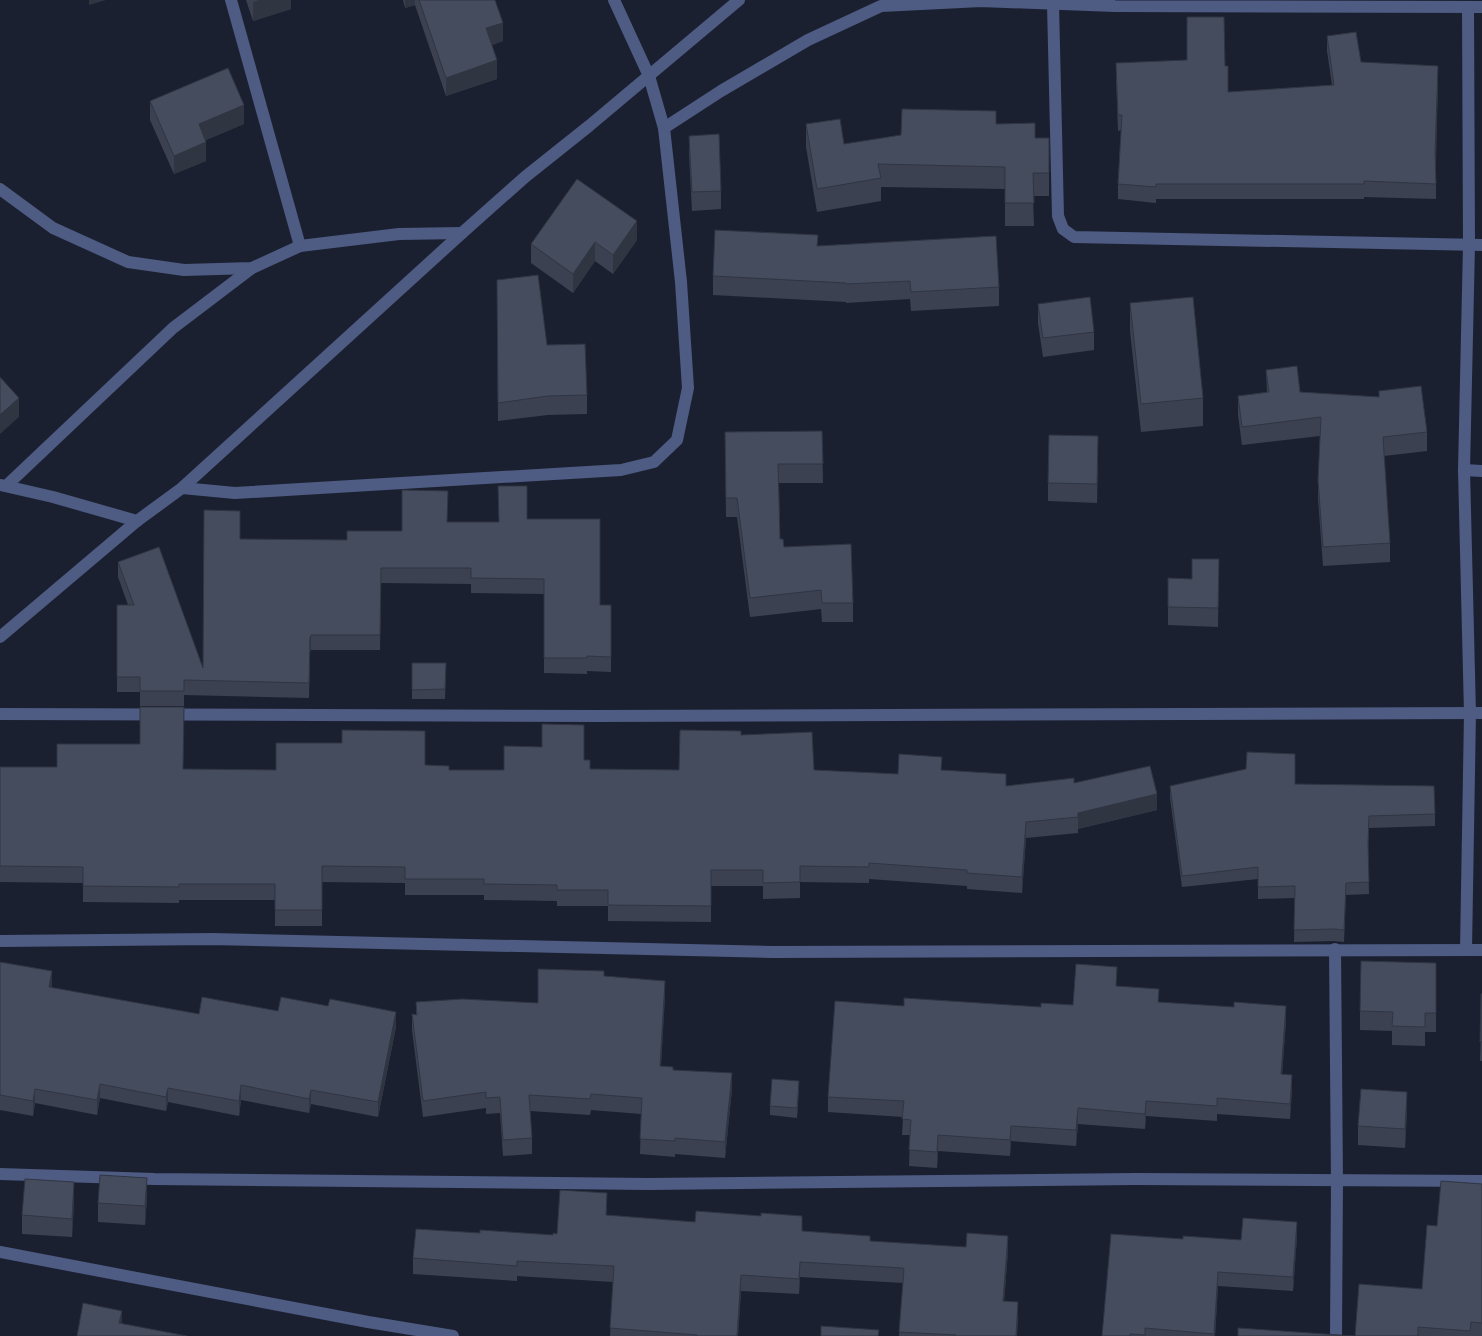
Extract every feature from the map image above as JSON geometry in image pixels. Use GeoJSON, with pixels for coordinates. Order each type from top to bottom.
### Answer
{"type":"FeatureCollection","features":[{"type":"Feature","properties":{"kind":"street"},"geometry":{"type":"LineString","coordinates":[[231,0],[300,246]]}},
{"type":"Feature","properties":{"kind":"street"},"geometry":{"type":"LineString","coordinates":[[182,488],[245,492],[621,470],[654,462],[677,440],[688,388],[681,282],[664,128],[649,76],[614,0]]}},
{"type":"Feature","properties":{"kind":"street"},"geometry":{"type":"LineString","coordinates":[[0,637],[137,521],[182,488],[525,177],[739,0]]}},
{"type":"Feature","properties":{"kind":"street"},"geometry":{"type":"LineString","coordinates":[[664,128],[808,40],[880,6],[981,1],[1124,6],[1482,8]]}},
{"type":"Feature","properties":{"kind":"street"},"geometry":{"type":"LineString","coordinates":[[1052,4],[1058,216],[1063,229],[1074,236],[1482,244]]}},
{"type":"Feature","properties":{"kind":"street"},"geometry":{"type":"LineString","coordinates":[[1466,950],[1476,713],[1464,470],[1469,245],[1468,8]]}},
{"type":"Feature","properties":{"kind":"street"},"geometry":{"type":"LineString","coordinates":[[0,189],[53,228],[128,262],[184,270],[252,268]]}},
{"type":"Feature","properties":{"kind":"street"},"geometry":{"type":"LineString","coordinates":[[3,486],[173,328],[252,268],[300,246],[399,234],[462,233]]}},
{"type":"Feature","properties":{"kind":"street"},"geometry":{"type":"LineString","coordinates":[[1464,470],[1482,470]]}},
{"type":"Feature","properties":{"kind":"street"},"geometry":{"type":"LineString","coordinates":[[3,486],[53,497],[137,521]]}},
{"type":"Feature","properties":{"kind":"street"},"geometry":{"type":"LineString","coordinates":[[0,714],[616,716],[1476,713]]}},
{"type":"Feature","properties":{"kind":"street"},"geometry":{"type":"LineString","coordinates":[[0,941],[212,938],[772,952],[1482,950]]}},
{"type":"Feature","properties":{"kind":"street"},"geometry":{"type":"LineString","coordinates":[[1335,949],[1336,1336]]}},
{"type":"Feature","properties":{"kind":"street"},"geometry":{"type":"LineString","coordinates":[[0,1174],[154,1178],[649,1184],[1136,1179],[1337,1182],[1482,1181]]}},
{"type":"Feature","properties":{"kind":"street"},"geometry":{"type":"LineString","coordinates":[[0,1252],[453,1336]]}},
{"type":"Feature","properties":{"kind":"building"},"geometry":{"type":"Polygon","coordinates":[[[419,0],[495,0],[503,23],[486,28],[497,60],[446,78],[419,0]]]}},
{"type":"Feature","properties":{"kind":"building"},"geometry":{"type":"Polygon","coordinates":[[[1187,17],[1224,17],[1225,66],[1228,66],[1228,92],[1334,85],[1327,36],[1356,32],[1361,62],[1438,66],[1435,153],[1436,184],[1364,181],[1364,184],[1156,184],[1156,187],[1118,184],[1122,115],[1118,115],[1116,63],[1187,60],[1187,17]]]}},
{"type":"Feature","properties":{"kind":"building"},"geometry":{"type":"Polygon","coordinates":[[[228,68],[244,105],[199,124],[206,142],[174,156],[150,101],[228,68]]]}},
{"type":"Feature","properties":{"kind":"building"},"geometry":{"type":"Polygon","coordinates":[[[902,109],[996,111],[996,124],[1035,123],[1035,138],[1049,138],[1049,173],[1033,173],[1034,203],[1005,203],[1005,167],[878,164],[881,178],[817,189],[806,124],[840,119],[844,144],[901,135],[902,109]]]}},
{"type":"Feature","properties":{"kind":"building"},"geometry":{"type":"Polygon","coordinates":[[[719,134],[721,191],[692,192],[689,136],[719,134]]]}},
{"type":"Feature","properties":{"kind":"building"},"geometry":{"type":"Polygon","coordinates":[[[577,179],[637,221],[613,255],[595,242],[573,274],[531,244],[577,179]]]}},
{"type":"Feature","properties":{"kind":"building"},"geometry":{"type":"Polygon","coordinates":[[[715,230],[818,235],[817,246],[996,236],[999,287],[911,292],[910,281],[846,284],[713,276],[715,230]]]}},
{"type":"Feature","properties":{"kind":"building"},"geometry":{"type":"Polygon","coordinates":[[[538,275],[547,345],[585,344],[587,395],[548,396],[498,403],[497,280],[538,275]]]}},
{"type":"Feature","properties":{"kind":"building"},"geometry":{"type":"Polygon","coordinates":[[[1090,297],[1094,332],[1043,338],[1038,304],[1090,297]]]}},
{"type":"Feature","properties":{"kind":"building"},"geometry":{"type":"Polygon","coordinates":[[[1193,297],[1203,398],[1141,404],[1130,303],[1193,297]]]}},
{"type":"Feature","properties":{"kind":"building"},"geometry":{"type":"Polygon","coordinates":[[[1297,366],[1300,392],[1379,397],[1379,391],[1421,386],[1427,432],[1383,437],[1390,543],[1323,547],[1318,480],[1321,417],[1242,427],[1238,396],[1269,392],[1266,370],[1297,366]]]}},
{"type":"Feature","properties":{"kind":"building"},"geometry":{"type":"Polygon","coordinates":[[[0,377],[19,398],[0,415],[0,377]]]}},
{"type":"Feature","properties":{"kind":"building"},"geometry":{"type":"Polygon","coordinates":[[[822,431],[823,464],[778,464],[780,539],[783,539],[784,547],[851,544],[853,603],[822,603],[821,590],[750,598],[737,498],[726,498],[725,432],[822,431]]]}},
{"type":"Feature","properties":{"kind":"building"},"geometry":{"type":"Polygon","coordinates":[[[1049,435],[1098,436],[1097,484],[1048,483],[1049,435]]]}},
{"type":"Feature","properties":{"kind":"building"},"geometry":{"type":"Polygon","coordinates":[[[498,486],[527,486],[527,519],[600,519],[600,605],[611,605],[611,657],[544,658],[544,579],[471,578],[471,568],[381,568],[380,635],[311,635],[309,683],[184,680],[184,691],[140,691],[140,677],[117,677],[117,605],[134,605],[118,562],[159,547],[203,668],[204,510],[240,511],[240,539],[347,540],[347,531],[402,531],[402,490],[448,491],[447,522],[499,522],[498,486]]]}},
{"type":"Feature","properties":{"kind":"building"},"geometry":{"type":"Polygon","coordinates":[[[1192,559],[1219,559],[1218,608],[1168,607],[1168,578],[1192,579],[1192,559]]]}},
{"type":"Feature","properties":{"kind":"building"},"geometry":{"type":"Polygon","coordinates":[[[412,663],[446,663],[445,689],[412,690],[412,663]]]}},
{"type":"Feature","properties":{"kind":"building"},"geometry":{"type":"Polygon","coordinates":[[[140,707],[184,707],[183,769],[276,770],[276,743],[342,743],[342,730],[425,731],[425,765],[449,766],[449,770],[504,770],[504,746],[542,747],[542,724],[584,725],[584,760],[590,760],[590,769],[679,770],[680,730],[741,731],[741,735],[812,732],[814,770],[898,774],[899,754],[942,757],[941,770],[1006,774],[1006,786],[1074,778],[1074,783],[1150,766],[1157,794],[1078,813],[1078,817],[1026,822],[1022,877],[967,873],[967,870],[869,863],[869,867],[800,866],[800,882],[763,883],[763,870],[711,870],[711,906],[608,905],[608,890],[557,890],[557,885],[484,884],[484,879],[405,879],[405,867],[322,866],[322,910],[275,910],[275,884],[179,884],[179,887],[83,886],[83,867],[0,866],[0,767],[57,767],[57,744],[140,744],[140,707]]]}},
{"type":"Feature","properties":{"kind":"building"},"geometry":{"type":"Polygon","coordinates":[[[1247,752],[1295,754],[1295,784],[1434,786],[1435,814],[1369,816],[1369,882],[1346,883],[1344,930],[1294,930],[1295,886],[1258,887],[1258,867],[1182,876],[1170,786],[1246,769],[1247,752]]]}},
{"type":"Feature","properties":{"kind":"building"},"geometry":{"type":"Polygon","coordinates":[[[1361,961],[1436,963],[1436,1013],[1425,1013],[1425,1027],[1392,1026],[1393,1012],[1360,1011],[1361,961]]]}},
{"type":"Feature","properties":{"kind":"building"},"geometry":{"type":"Polygon","coordinates":[[[0,962],[52,971],[49,987],[199,1014],[202,997],[278,1011],[281,997],[328,1006],[330,999],[396,1012],[378,1102],[311,1090],[309,1099],[241,1085],[239,1101],[168,1088],[166,1097],[100,1084],[97,1100],[35,1089],[33,1101],[0,1095],[0,962]]]}},
{"type":"Feature","properties":{"kind":"building"},"geometry":{"type":"Polygon","coordinates":[[[1076,964],[1117,967],[1116,986],[1159,989],[1158,1002],[1234,1007],[1234,1002],[1286,1006],[1281,1074],[1292,1075],[1290,1104],[1217,1098],[1217,1106],[1146,1101],[1145,1114],[1078,1108],[1076,1130],[1011,1126],[1010,1140],[938,1135],[937,1152],[909,1150],[911,1120],[902,1119],[904,1101],[828,1097],[835,1001],[904,1006],[904,998],[1041,1007],[1041,1003],[1073,1005],[1076,964]]]}},
{"type":"Feature","properties":{"kind":"building"},"geometry":{"type":"Polygon","coordinates":[[[538,969],[604,971],[604,976],[665,981],[660,1066],[673,1067],[673,1070],[732,1073],[725,1142],[675,1138],[675,1141],[640,1139],[642,1098],[591,1094],[590,1099],[529,1095],[532,1138],[503,1140],[500,1097],[486,1098],[486,1092],[423,1101],[412,1014],[417,1015],[416,1002],[463,999],[538,1003],[538,969]]]}},
{"type":"Feature","properties":{"kind":"building"},"geometry":{"type":"Polygon","coordinates":[[[1481,994],[1482,1042],[1480,1042],[1481,994]]]}},
{"type":"Feature","properties":{"kind":"building"},"geometry":{"type":"Polygon","coordinates":[[[772,1079],[799,1081],[797,1108],[770,1106],[772,1079]]]}},
{"type":"Feature","properties":{"kind":"building"},"geometry":{"type":"Polygon","coordinates":[[[1361,1089],[1407,1092],[1405,1129],[1358,1126],[1361,1089]]]}},
{"type":"Feature","properties":{"kind":"building"},"geometry":{"type":"Polygon","coordinates":[[[100,1175],[147,1178],[145,1206],[98,1203],[100,1175]]]}},
{"type":"Feature","properties":{"kind":"building"},"geometry":{"type":"Polygon","coordinates":[[[25,1179],[74,1182],[72,1219],[22,1215],[25,1179]]]}},
{"type":"Feature","properties":{"kind":"building"},"geometry":{"type":"Polygon","coordinates":[[[1441,1181],[1482,1184],[1482,1323],[1471,1322],[1470,1331],[1418,1327],[1418,1336],[1355,1336],[1359,1284],[1422,1289],[1427,1225],[1437,1226],[1441,1181]]]}},
{"type":"Feature","properties":{"kind":"building"},"geometry":{"type":"Polygon","coordinates":[[[560,1190],[607,1193],[606,1215],[695,1222],[696,1211],[761,1216],[761,1213],[802,1216],[802,1231],[870,1236],[870,1241],[966,1247],[967,1233],[1008,1236],[1003,1301],[1018,1302],[1016,1336],[956,1336],[899,1332],[903,1268],[800,1262],[799,1279],[741,1275],[737,1336],[697,1336],[610,1328],[614,1266],[517,1261],[517,1266],[413,1258],[416,1229],[480,1233],[480,1230],[557,1234],[560,1190]]]}},
{"type":"Feature","properties":{"kind":"building"},"geometry":{"type":"Polygon","coordinates":[[[1243,1218],[1297,1222],[1293,1277],[1218,1272],[1214,1334],[1145,1328],[1145,1335],[1102,1336],[1111,1234],[1183,1239],[1183,1236],[1241,1240],[1243,1218]]]}},
{"type":"Feature","properties":{"kind":"building"},"geometry":{"type":"Polygon","coordinates":[[[83,1303],[122,1311],[119,1323],[187,1336],[77,1336],[83,1303]]]}},
{"type":"Feature","properties":{"kind":"building"},"geometry":{"type":"Polygon","coordinates":[[[821,1326],[879,1330],[878,1336],[821,1336],[821,1326]]]}},
{"type":"Feature","properties":{"kind":"building"},"geometry":{"type":"Polygon","coordinates":[[[1238,1328],[1354,1336],[1238,1336],[1238,1328]]]}}]}
